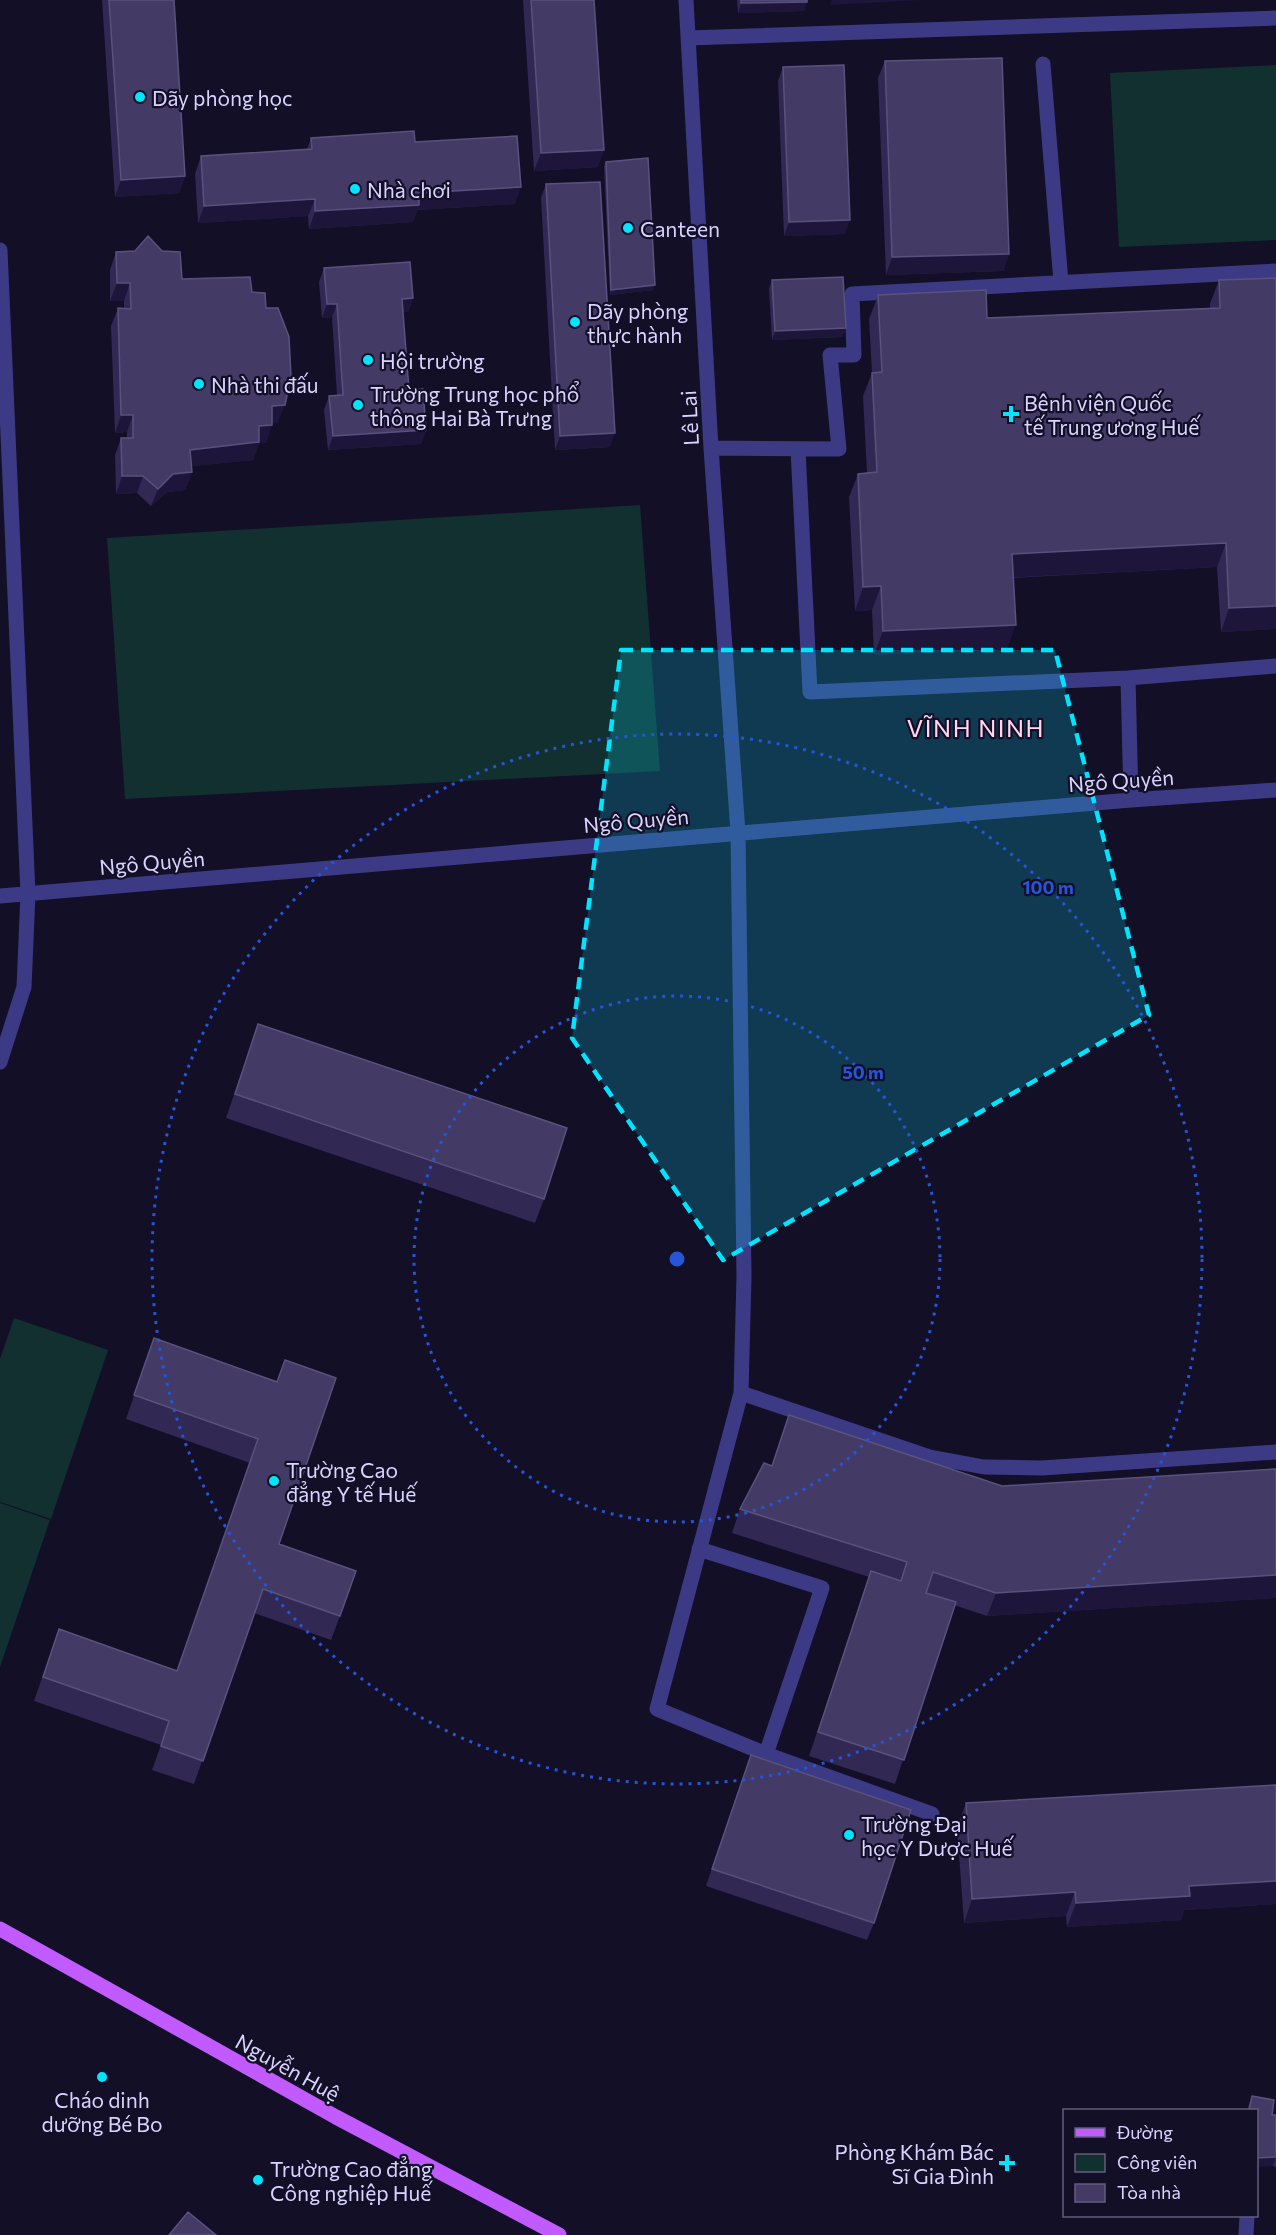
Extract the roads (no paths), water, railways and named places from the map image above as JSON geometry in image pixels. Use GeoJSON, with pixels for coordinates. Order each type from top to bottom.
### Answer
{"type":"FeatureCollection","features":[{"type":"Feature","properties":{"kind":"main road","name":"Nguyễn Huệ"},"geometry":{"type":"LineString","coordinates":[[0,1929],[336,2117],[559,2235]]}},
{"type":"Feature","properties":{"kind":"street","name":"Lê Lai"},"geometry":{"type":"LineString","coordinates":[[686,0],[711,448],[738,833],[744,1276],[741,1393],[657,1709],[766,1754]]}},
{"type":"Feature","properties":{"kind":"street"},"geometry":{"type":"LineString","coordinates":[[688,38],[1276,18]]}},
{"type":"Feature","properties":{"kind":"street"},"geometry":{"type":"LineString","coordinates":[[1043,64],[1061,282]]}},
{"type":"Feature","properties":{"kind":"street"},"geometry":{"type":"LineString","coordinates":[[0,250],[28,894],[24,987],[0,1062]]}},
{"type":"Feature","properties":{"kind":"street"},"geometry":{"type":"LineString","coordinates":[[711,448],[839,449],[830,356],[854,355],[852,294],[1276,271]]}},
{"type":"Feature","properties":{"kind":"street"},"geometry":{"type":"LineString","coordinates":[[798,449],[810,692],[1128,678],[1276,666]]}},
{"type":"Feature","properties":{"kind":"street"},"geometry":{"type":"LineString","coordinates":[[1128,678],[1131,800]]}},
{"type":"Feature","properties":{"kind":"street","name":"Ngô Quyền"},"geometry":{"type":"LineString","coordinates":[[0,896],[1131,800],[1276,790]]}},
{"type":"Feature","properties":{"kind":"street"},"geometry":{"type":"LineString","coordinates":[[741,1393],[930,1457],[984,1467],[1042,1468],[1276,1452]]}},
{"type":"Feature","properties":{"kind":"street"},"geometry":{"type":"LineString","coordinates":[[699,1549],[822,1588],[766,1754],[932,1814]]}},
{"type":"Feature","properties":{"kind":"street"},"geometry":{"type":"LineString","coordinates":[[1246,2217],[1246,2235]]}},
{"type":"Feature","properties":{"kind":"place","name":"Dãy phòng học"},"geometry":{"type":"Point","coordinates":[140,97]}},
{"type":"Feature","properties":{"kind":"place","name":"Nhà chơi"},"geometry":{"type":"Point","coordinates":[355,189]}},
{"type":"Feature","properties":{"kind":"place","name":"Canteen"},"geometry":{"type":"Point","coordinates":[628,228]}},
{"type":"Feature","properties":{"kind":"place","name":"Dãy phòng thực hành"},"geometry":{"type":"Point","coordinates":[575,322]}},
{"type":"Feature","properties":{"kind":"place","name":"Hội trường"},"geometry":{"type":"Point","coordinates":[368,360]}},
{"type":"Feature","properties":{"kind":"place","name":"Nhà thi đấu"},"geometry":{"type":"Point","coordinates":[199,384]}},
{"type":"Feature","properties":{"kind":"place","name":"Trường Trung học phổ thông Hai Bà Trưng"},"geometry":{"type":"Point","coordinates":[358,405]}},
{"type":"Feature","properties":{"kind":"place","name":"Bệnh viện Quốc tế Trung ương Huế"},"geometry":{"type":"Point","coordinates":[1011,414]}},
{"type":"Feature","properties":{"kind":"place","name":"Trường Cao đẳng Y tế Huế"},"geometry":{"type":"Point","coordinates":[274,1481]}},
{"type":"Feature","properties":{"kind":"place","name":"Trường Đại học Y Dược Huế"},"geometry":{"type":"Point","coordinates":[849,1835]}},
{"type":"Feature","properties":{"kind":"place","name":"Cháo dinh dưỡng Bé Bo"},"geometry":{"type":"Point","coordinates":[102,2077]}},
{"type":"Feature","properties":{"kind":"place","name":"Phòng Khám Bác Sĩ Gia Đình"},"geometry":{"type":"Point","coordinates":[1007,2163]}},
{"type":"Feature","properties":{"kind":"place","name":"Trường Cao đẳng Công nghiệp Huế"},"geometry":{"type":"Point","coordinates":[258,2180]}},
{"type":"Feature","properties":{"kind":"district","name":"VĨNH NINH"},"geometry":{"type":"Point","coordinates":[976,727]}}]}
